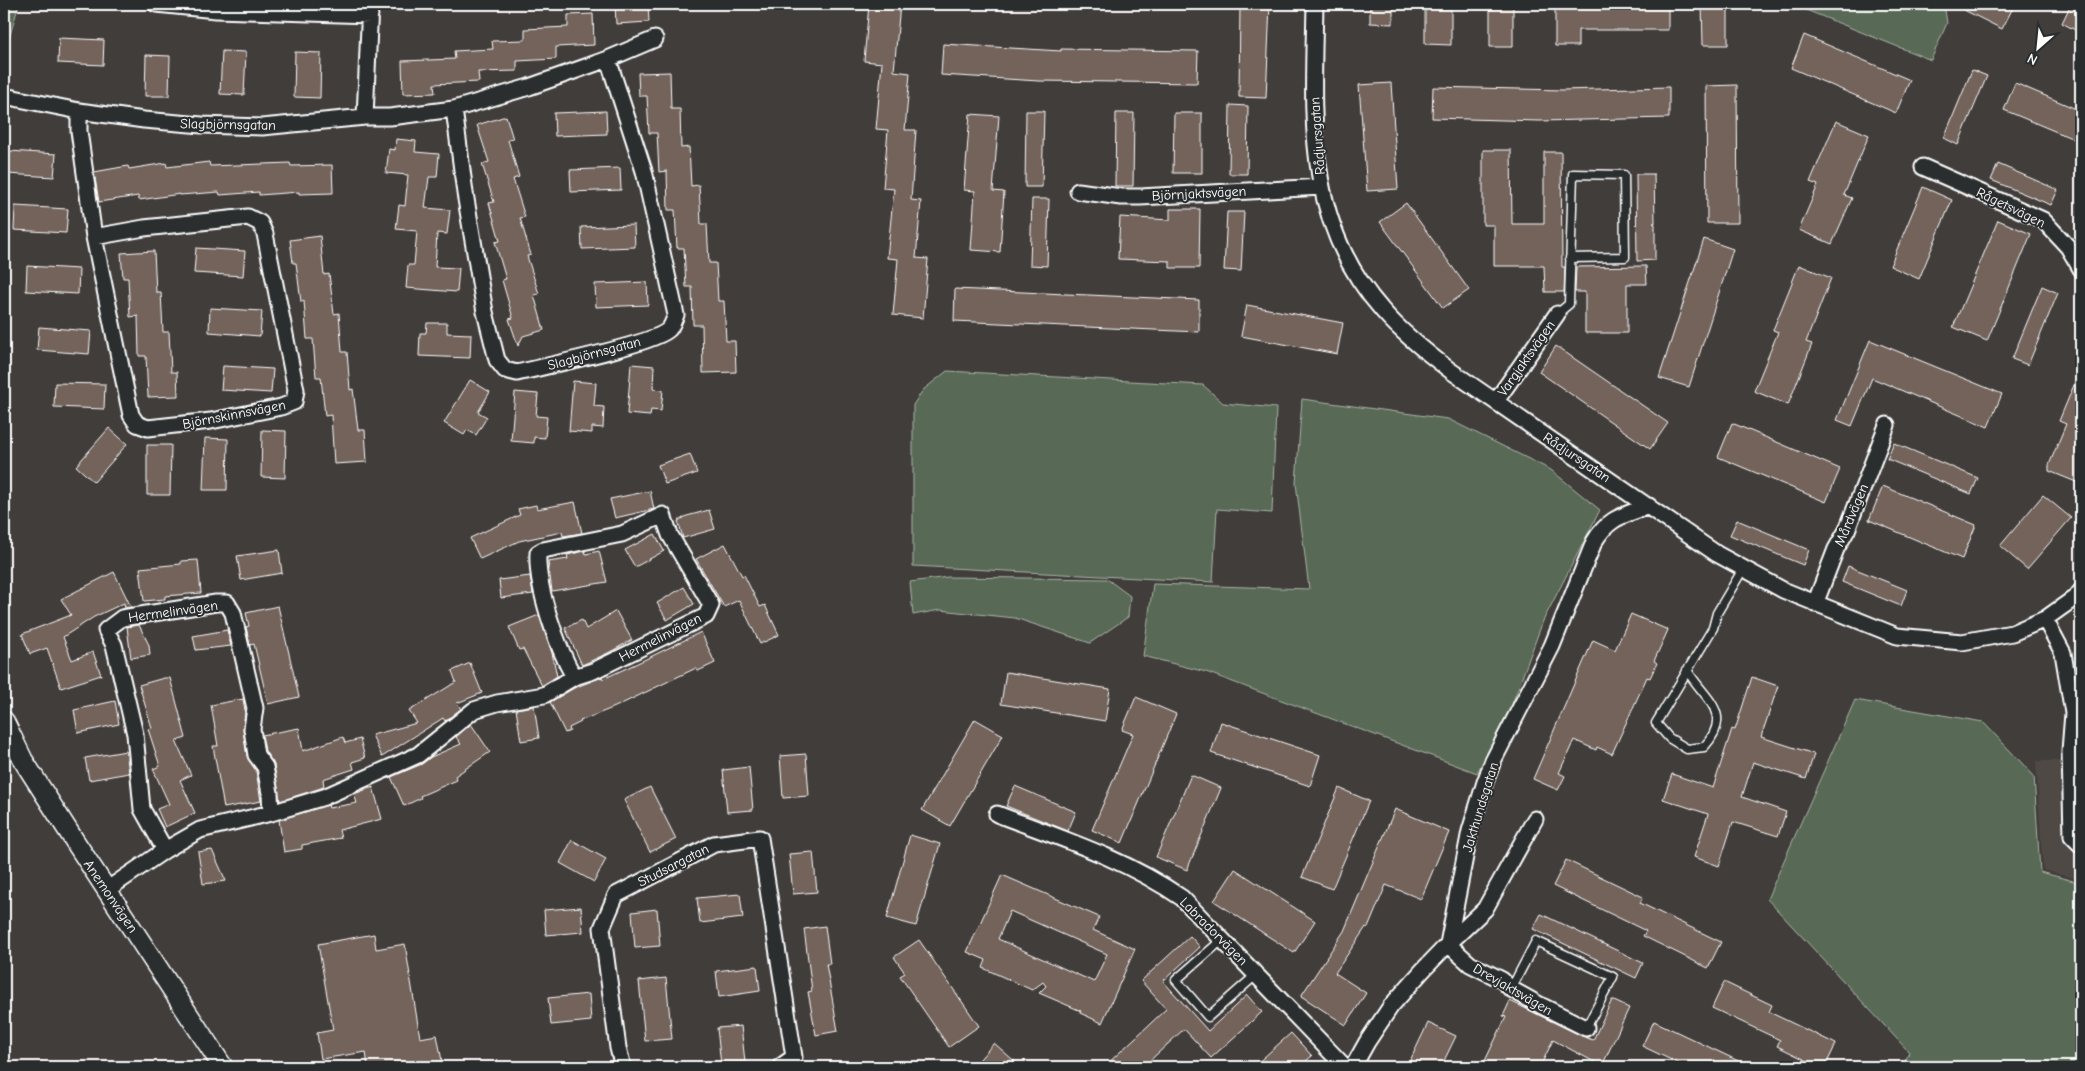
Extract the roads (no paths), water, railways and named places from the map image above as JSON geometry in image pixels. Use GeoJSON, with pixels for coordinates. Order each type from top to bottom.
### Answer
{"type":"FeatureCollection","features":[{"type":"Feature","properties":{"kind":"street"},"geometry":{"type":"LineString","coordinates":[[156,4],[216,10],[370,10],[365,117]]}},
{"type":"Feature","properties":{"kind":"street","name":"Rådjursgatan"},"geometry":{"type":"LineString","coordinates":[[1316,4],[1314,128],[1316,161],[1332,224],[1356,275],[1382,311],[1416,344],[1451,372],[1649,506],[1716,554],[1815,604],[1897,636],[1962,642],[2012,633],[2045,619],[2076,597],[2081,590]]}},
{"type":"Feature","properties":{"kind":"street","name":"Slagbjörnsgatan"},"geometry":{"type":"LineString","coordinates":[[4,96],[79,111],[144,120],[202,125],[262,127],[365,117],[390,117],[454,109],[529,87],[608,59],[655,38]]}},
{"type":"Feature","properties":{"kind":"street","name":"Slagbjörnsgatan"},"geometry":{"type":"LineString","coordinates":[[454,109],[465,193],[485,312],[497,360],[505,370],[517,373],[614,350],[662,334],[670,329],[676,315],[644,171],[608,59]]}},
{"type":"Feature","properties":{"kind":"street","name":"Björnskinnsvägen"},"geometry":{"type":"LineString","coordinates":[[79,111],[79,131],[94,237],[131,414],[137,424],[148,428],[211,421],[281,408],[294,402],[296,390],[265,234],[260,223],[248,217],[144,228],[94,237]]}},
{"type":"Feature","properties":{"kind":"street","name":"Rågetsvägen"},"geometry":{"type":"LineString","coordinates":[[1923,166],[2043,220],[2068,247],[2081,270]]}},
{"type":"Feature","properties":{"kind":"street","name":"Björnjaktsvägen"},"geometry":{"type":"LineString","coordinates":[[1078,192],[1121,197],[1140,197],[1322,187]]}},
{"type":"Feature","properties":{"kind":"street","name":"Vargjaktsvägen"},"geometry":{"type":"LineString","coordinates":[[1496,401],[1557,314]]}},
{"type":"Feature","properties":{"kind":"street","name":"Mårdvägen"},"geometry":{"type":"LineString","coordinates":[[1815,604],[1836,549],[1847,530],[1887,425]]}},
{"type":"Feature","properties":{"kind":"street","name":"Jakthundsgatan"},"geometry":{"type":"LineString","coordinates":[[1448,944],[1470,831],[1493,761],[1552,646],[1594,542],[1603,526],[1616,518],[1649,506]]}},
{"type":"Feature","properties":{"kind":"street","name":"Hermelinvägen"},"geometry":{"type":"LineString","coordinates":[[108,889],[165,850],[200,830],[270,813],[324,797],[418,755],[474,710],[497,703],[544,695],[574,677],[593,671],[706,616],[711,605],[670,534],[663,515],[622,534],[543,550],[538,554],[537,564],[544,596],[560,647],[574,677]]}},
{"type":"Feature","properties":{"kind":"street","name":"Hermelinvägen"},"geometry":{"type":"LineString","coordinates":[[165,850],[142,809],[135,734],[114,645],[106,630],[122,618],[216,603],[227,603],[232,613],[256,708],[252,729],[256,755],[265,767],[270,793],[270,813]]}},
{"type":"Feature","properties":{"kind":"street"},"geometry":{"type":"LineString","coordinates":[[2045,619],[2063,653],[2073,713],[2070,751],[2076,782],[2072,836],[2081,845]]}},
{"type":"Feature","properties":{"kind":"street","name":"Anemonvägen"},"geometry":{"type":"LineString","coordinates":[[4,721],[23,760],[223,1067]]}},
{"type":"Feature","properties":{"kind":"street","name":"Labradorvägen"},"geometry":{"type":"LineString","coordinates":[[997,814],[1115,860],[1158,881],[1182,898],[1345,1067]]}},
{"type":"Feature","properties":{"kind":"street"},"geometry":{"type":"LineString","coordinates":[[1353,1067],[1391,1006],[1448,944],[1486,909],[1535,819]]}},
{"type":"Feature","properties":{"kind":"street","name":"Studsargatan"},"geometry":{"type":"LineString","coordinates":[[623,1067],[618,1048],[602,928],[616,895],[714,844],[760,838],[794,1057],[780,1067]]}},
{"type":"Feature","properties":{"kind":"street","name":"Drevjaktsvägen"},"geometry":{"type":"LineString","coordinates":[[1448,944],[1470,964],[1502,980],[1511,989],[1586,1028]]}},
{"type":"Feature","properties":{"kind":"lane"},"geometry":{"type":"LineString","coordinates":[[1557,314],[1569,304],[1570,258],[1573,174],[1624,175],[1625,257],[1570,258]]}},
{"type":"Feature","properties":{"kind":"lane"},"geometry":{"type":"LineString","coordinates":[[1687,670],[1694,683],[1715,707],[1718,716],[1717,728],[1704,747],[1687,748],[1669,738],[1656,723],[1687,670],[1713,628],[1718,613],[1743,569]]}},
{"type":"Feature","properties":{"kind":"lane"},"geometry":{"type":"LineString","coordinates":[[1223,939],[1176,980],[1208,1017],[1257,974]]}},
{"type":"Feature","properties":{"kind":"lane"},"geometry":{"type":"LineString","coordinates":[[1511,989],[1536,941],[1613,977],[1586,1028]]}}]}
